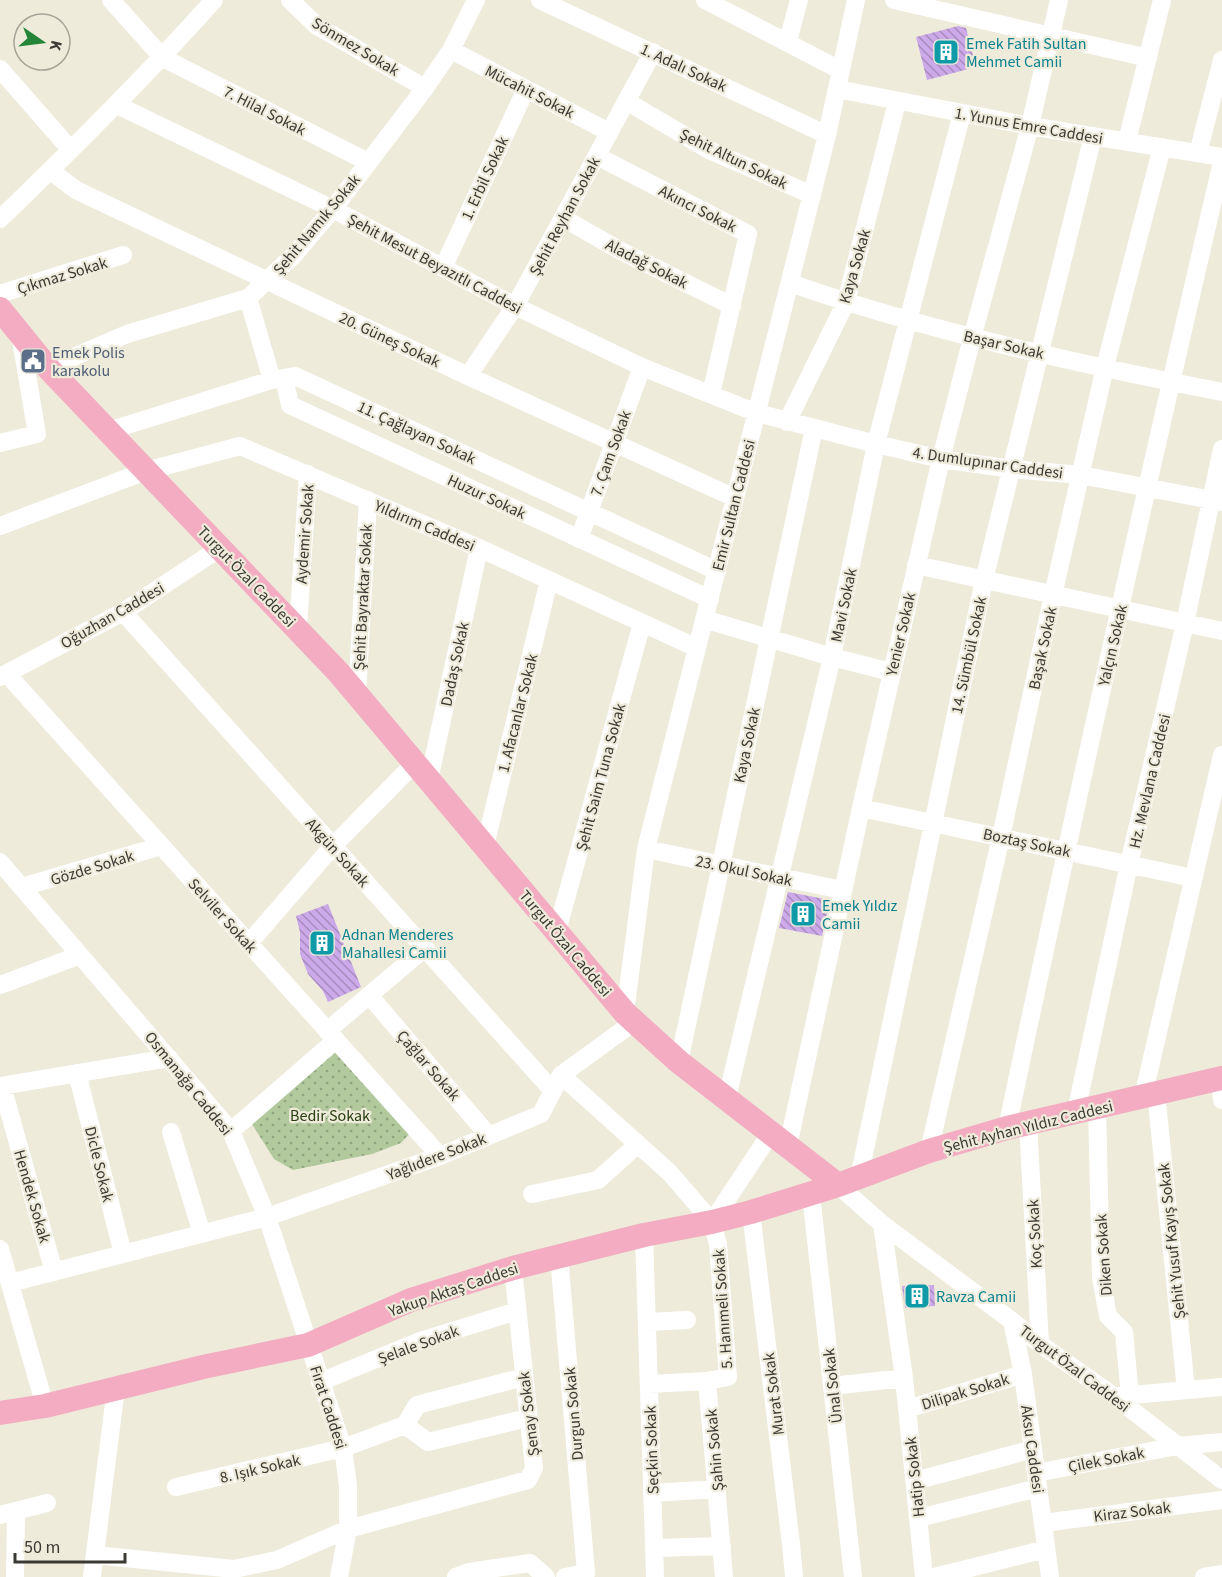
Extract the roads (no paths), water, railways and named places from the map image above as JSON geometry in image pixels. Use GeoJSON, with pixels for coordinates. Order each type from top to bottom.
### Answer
{"type":"FeatureCollection","features":[{"type":"Feature","properties":{"kind":"main road","name":"Turgut Özal Caddesi"},"geometry":{"type":"LineString","coordinates":[[0,309],[10,335],[48,368],[298,629],[357,695],[630,1017],[679,1062],[780,1140],[849,1182]]}},
{"type":"Feature","properties":{"kind":"main road","name":"Şehit Ayhan Yıldız Caddesi"},"geometry":{"type":"LineString","coordinates":[[849,1182],[929,1151],[1018,1126],[1149,1095],[1221,1086]]}},
{"type":"Feature","properties":{"kind":"main road","name":"Yakup Aktaş Caddesi"},"geometry":{"type":"LineString","coordinates":[[0,1413],[45,1406],[308,1345],[411,1300],[513,1268],[644,1235],[712,1222],[849,1182]]}},
{"type":"Feature","properties":{"kind":"street"},"geometry":{"type":"LineString","coordinates":[[111,0],[163,58]]}},
{"type":"Feature","properties":{"kind":"street"},"geometry":{"type":"LineString","coordinates":[[0,219],[163,58],[214,0]]}},
{"type":"Feature","properties":{"kind":"street","name":"Sönmez Sokak"},"geometry":{"type":"LineString","coordinates":[[290,0],[317,26],[425,88]]}},
{"type":"Feature","properties":{"kind":"street","name":"Şehit Namık Sokak"},"geometry":{"type":"LineString","coordinates":[[48,368],[127,334],[248,298],[293,256],[333,209],[451,50],[476,0]]}},
{"type":"Feature","properties":{"kind":"street","name":"1. Adalı Sokak"},"geometry":{"type":"LineString","coordinates":[[540,0],[827,135]]}},
{"type":"Feature","properties":{"kind":"street"},"geometry":{"type":"LineString","coordinates":[[705,0],[788,41],[840,70]]}},
{"type":"Feature","properties":{"kind":"street"},"geometry":{"type":"LineString","coordinates":[[788,41],[799,0]]}},
{"type":"Feature","properties":{"kind":"street","name":"Emir Sultan Caddesi"},"geometry":{"type":"LineString","coordinates":[[630,1017],[646,849],[827,135],[856,0]]}},
{"type":"Feature","properties":{"kind":"street"},"geometry":{"type":"LineString","coordinates":[[894,0],[1148,58]]}},
{"type":"Feature","properties":{"kind":"street","name":"Yenier Sokak"},"geometry":{"type":"LineString","coordinates":[[780,1140],[842,890],[941,459],[1030,126],[1059,0]]}},
{"type":"Feature","properties":{"kind":"street"},"geometry":{"type":"LineString","coordinates":[[1127,141],[1162,0]]}},
{"type":"Feature","properties":{"kind":"street","name":"Mücahit Sokak"},"geometry":{"type":"LineString","coordinates":[[451,50],[609,132]]}},
{"type":"Feature","properties":{"kind":"street","name":"Şehit Reyhan Sokak"},"geometry":{"type":"LineString","coordinates":[[468,376],[515,306],[653,52]]}},
{"type":"Feature","properties":{"kind":"street","name":"7. Hilal Sokak"},"geometry":{"type":"LineString","coordinates":[[163,58],[368,162]]}},
{"type":"Feature","properties":{"kind":"street"},"geometry":{"type":"LineString","coordinates":[[1198,153],[1222,60]]}},
{"type":"Feature","properties":{"kind":"street"},"geometry":{"type":"LineString","coordinates":[[0,69],[71,150]]}},
{"type":"Feature","properties":{"kind":"street","name":"1. Erbil Sokak"},"geometry":{"type":"LineString","coordinates":[[442,268],[526,89]]}},
{"type":"Feature","properties":{"kind":"street","name":"1. Yunus Emre Caddesi"},"geometry":{"type":"LineString","coordinates":[[837,90],[1030,126],[1222,157]]}},
{"type":"Feature","properties":{"kind":"street","name":"Şehit Altun Sokak"},"geometry":{"type":"LineString","coordinates":[[626,101],[709,150],[812,195]]}},
{"type":"Feature","properties":{"kind":"street","name":"Kaya Sokak"},"geometry":{"type":"LineString","coordinates":[[787,422],[846,302],[897,102]]}},
{"type":"Feature","properties":{"kind":"street","name":"Şehit Mesut Beyazıtlı Caddesi"},"geometry":{"type":"LineString","coordinates":[[117,105],[333,209],[515,306],[642,367],[757,413]]}},
{"type":"Feature","properties":{"kind":"street","name":"Mavi Sokak"},"geometry":{"type":"LineString","coordinates":[[727,1098],[832,657],[876,444],[962,113]]}},
{"type":"Feature","properties":{"kind":"street","name":"14. Sümbül Sokak"},"geometry":{"type":"LineString","coordinates":[[849,1182],[933,823],[984,580],[1093,136]]}},
{"type":"Feature","properties":{"kind":"street","name":"Başak Sokak"},"geometry":{"type":"LineString","coordinates":[[929,1151],[1105,367],[1162,147]]}},
{"type":"Feature","properties":{"kind":"street","name":"Akıncı Sokak"},"geometry":{"type":"LineString","coordinates":[[597,156],[748,234],[711,394]]}},
{"type":"Feature","properties":{"kind":"street","name":"Yalçın Sokak"},"geometry":{"type":"LineString","coordinates":[[1018,1126],[1066,851],[1170,382],[1222,162]]}},
{"type":"Feature","properties":{"kind":"street","name":"20. Güneş Sokak"},"geometry":{"type":"LineString","coordinates":[[51,171],[76,190],[468,376],[735,498]]}},
{"type":"Feature","properties":{"kind":"street","name":"Aladağ Sokak"},"geometry":{"type":"LineString","coordinates":[[563,218],[621,251],[732,306]]}},
{"type":"Feature","properties":{"kind":"street","name":"Çıkmaz Sokak"},"geometry":{"type":"LineString","coordinates":[[0,294],[123,255]]}},
{"type":"Feature","properties":{"kind":"street","name":"Başar Sokak"},"geometry":{"type":"LineString","coordinates":[[790,283],[846,302],[972,338],[1222,392]]}},
{"type":"Feature","properties":{"kind":"street"},"geometry":{"type":"LineString","coordinates":[[248,298],[278,379]]}},
{"type":"Feature","properties":{"kind":"street"},"geometry":{"type":"LineString","coordinates":[[0,443],[37,434],[10,335]]}},
{"type":"Feature","properties":{"kind":"street","name":"7. Çam Sokak"},"geometry":{"type":"LineString","coordinates":[[579,538],[642,367]]}},
{"type":"Feature","properties":{"kind":"street","name":"11. Çağlayan Sokak"},"geometry":{"type":"LineString","coordinates":[[108,431],[278,379],[295,376],[717,571]]}},
{"type":"Feature","properties":{"kind":"street","name":"Huzur Sokak"},"geometry":{"type":"LineString","coordinates":[[278,379],[290,405],[710,599]]}},
{"type":"Feature","properties":{"kind":"street","name":"4. Dumlupınar Caddesi"},"geometry":{"type":"LineString","coordinates":[[757,413],[941,459],[1012,469],[1081,475],[1216,501]]}},
{"type":"Feature","properties":{"kind":"street","name":"Kaya Sokak"},"geometry":{"type":"LineString","coordinates":[[679,1062],[814,428]]}},
{"type":"Feature","properties":{"kind":"street","name":"Yıldırım Caddesi"},"geometry":{"type":"LineString","coordinates":[[0,526],[147,471],[240,446],[479,548],[697,648]]}},
{"type":"Feature","properties":{"kind":"street","name":"Hz. Mevlana Caddesi"},"geometry":{"type":"LineString","coordinates":[[1086,1110],[1129,864],[1216,501],[1222,449]]}},
{"type":"Feature","properties":{"kind":"street","name":"Aydemir Sokak"},"geometry":{"type":"LineString","coordinates":[[298,629],[308,474]]}},
{"type":"Feature","properties":{"kind":"street","name":"Şehit Bayraktar Sokak"},"geometry":{"type":"LineString","coordinates":[[357,695],[368,500]]}},
{"type":"Feature","properties":{"kind":"street","name":"Oğuzhan Caddesi"},"geometry":{"type":"LineString","coordinates":[[3,675],[123,612],[220,548]]}},
{"type":"Feature","properties":{"kind":"street","name":"Dadaş Sokak"},"geometry":{"type":"LineString","coordinates":[[421,772],[479,548]]}},
{"type":"Feature","properties":{"kind":"street"},"geometry":{"type":"LineString","coordinates":[[916,565],[1222,631]]}},
{"type":"Feature","properties":{"kind":"street","name":"1. Afacanlar Sokak"},"geometry":{"type":"LineString","coordinates":[[485,846],[549,580]]}},
{"type":"Feature","properties":{"kind":"street","name":"Akgün Sokak"},"geometry":{"type":"LineString","coordinates":[[123,612],[425,948],[557,1083],[638,1144],[670,1173],[712,1222]]}},
{"type":"Feature","properties":{"kind":"street"},"geometry":{"type":"LineString","coordinates":[[704,619],[891,672]]}},
{"type":"Feature","properties":{"kind":"street","name":"Şehit Saim Tuna Sokak"},"geometry":{"type":"LineString","coordinates":[[557,931],[642,623]]}},
{"type":"Feature","properties":{"kind":"street","name":"Selviler Sokak"},"geometry":{"type":"LineString","coordinates":[[3,675],[161,846],[440,1156]]}},
{"type":"Feature","properties":{"kind":"street","name":"Şehit Yusuf Kayış Sokak"},"geometry":{"type":"LineString","coordinates":[[1186,1390],[1149,1095],[1193,878],[1218,786],[1222,755]]}},
{"type":"Feature","properties":{"kind":"street"},"geometry":{"type":"LineString","coordinates":[[249,943],[332,847],[421,772]]}},
{"type":"Feature","properties":{"kind":"street","name":"Boztaş Sokak"},"geometry":{"type":"LineString","coordinates":[[861,808],[1193,878]]}},
{"type":"Feature","properties":{"kind":"street","name":"Gözde Sokak"},"geometry":{"type":"LineString","coordinates":[[22,887],[161,846]]}},
{"type":"Feature","properties":{"kind":"street","name":"23. Okul Sokak"},"geometry":{"type":"LineString","coordinates":[[646,849],[842,890]]}},
{"type":"Feature","properties":{"kind":"street","name":"Osmanağa Caddesi"},"geometry":{"type":"LineString","coordinates":[[0,862],[231,1131],[267,1217],[308,1345]]}},
{"type":"Feature","properties":{"kind":"street"},"geometry":{"type":"LineString","coordinates":[[231,1131],[332,1036],[369,995],[425,948]]}},
{"type":"Feature","properties":{"kind":"street"},"geometry":{"type":"LineString","coordinates":[[0,985],[80,955]]}},
{"type":"Feature","properties":{"kind":"street","name":"Çağlar Sokak"},"geometry":{"type":"LineString","coordinates":[[369,995],[489,1136]]}},
{"type":"Feature","properties":{"kind":"street","name":"Yağlıdere Sokak"},"geometry":{"type":"LineString","coordinates":[[10,1283],[267,1217],[440,1156],[541,1114],[557,1083],[630,1017]]}},
{"type":"Feature","properties":{"kind":"street"},"geometry":{"type":"LineString","coordinates":[[1,1086],[169,1058]]}},
{"type":"Feature","properties":{"kind":"street","name":"Dicle Sokak"},"geometry":{"type":"LineString","coordinates":[[77,1073],[123,1254]]}},
{"type":"Feature","properties":{"kind":"street","name":"Hendek Sokak"},"geometry":{"type":"LineString","coordinates":[[1,1086],[54,1272]]}},
{"type":"Feature","properties":{"kind":"street","name":"Diken Sokak"},"geometry":{"type":"LineString","coordinates":[[1086,1110],[1101,1277],[1108,1316],[1124,1332],[1123,1396]]}},
{"type":"Feature","properties":{"kind":"street","name":"Koç Sokak"},"geometry":{"type":"LineString","coordinates":[[1018,1126],[1040,1344]]}},
{"type":"Feature","properties":{"kind":"street"},"geometry":{"type":"LineString","coordinates":[[171,1132],[202,1234]]}},
{"type":"Feature","properties":{"kind":"street"},"geometry":{"type":"LineString","coordinates":[[712,1222],[780,1140]]}},
{"type":"Feature","properties":{"kind":"street"},"geometry":{"type":"LineString","coordinates":[[532,1194],[598,1180],[638,1144]]}},
{"type":"Feature","properties":{"kind":"street","name":"Turgut Özal Caddesi"},"geometry":{"type":"LineString","coordinates":[[849,1182],[882,1224],[1040,1344],[1123,1396],[1177,1446],[1222,1480]]}},
{"type":"Feature","properties":{"kind":"street","name":"Ünal Sokak"},"geometry":{"type":"LineString","coordinates":[[811,1194],[853,1577]]}},
{"type":"Feature","properties":{"kind":"street","name":"Murat Sokak"},"geometry":{"type":"LineString","coordinates":[[751,1212],[794,1577]]}},
{"type":"Feature","properties":{"kind":"street","name":"5. Hanımeli Sokak"},"geometry":{"type":"LineString","coordinates":[[707,1381],[728,1377],[718,1244],[712,1222]]}},
{"type":"Feature","properties":{"kind":"street","name":"Hatip Sokak"},"geometry":{"type":"LineString","coordinates":[[882,1224],[904,1378],[924,1577]]}},
{"type":"Feature","properties":{"kind":"street","name":"Seçkin Sokak"},"geometry":{"type":"LineString","coordinates":[[644,1235],[655,1577]]}},
{"type":"Feature","properties":{"kind":"street"},"geometry":{"type":"LineString","coordinates":[[0,1249],[45,1406]]}},
{"type":"Feature","properties":{"kind":"street","name":"Durgun Sokak"},"geometry":{"type":"LineString","coordinates":[[559,1256],[586,1573],[565,1577]]}},
{"type":"Feature","properties":{"kind":"street","name":"Şenay Sokak"},"geometry":{"type":"LineString","coordinates":[[95,1555],[234,1569],[277,1560],[348,1529],[528,1480],[534,1468],[513,1268]]}},
{"type":"Feature","properties":{"kind":"street","name":"Şelale Sokak"},"geometry":{"type":"LineString","coordinates":[[320,1382],[420,1341],[517,1311]]}},
{"type":"Feature","properties":{"kind":"street"},"geometry":{"type":"LineString","coordinates":[[648,1322],[687,1320]]}},
{"type":"Feature","properties":{"kind":"street","name":"Aksu Caddesi"},"geometry":{"type":"LineString","coordinates":[[1012,1321],[1023,1374],[1050,1577]]}},
{"type":"Feature","properties":{"kind":"street","name":"Fırat Caddesi"},"geometry":{"type":"LineString","coordinates":[[308,1345],[344,1448],[348,1486],[348,1529],[339,1577]]}},
{"type":"Feature","properties":{"kind":"street","name":"Dilipak Sokak"},"geometry":{"type":"LineString","coordinates":[[907,1409],[1023,1374]]}},
{"type":"Feature","properties":{"kind":"street"},"geometry":{"type":"LineString","coordinates":[[524,1377],[417,1405],[405,1425],[428,1442],[528,1418]]}},
{"type":"Feature","properties":{"kind":"street"},"geometry":{"type":"LineString","coordinates":[[832,1386],[904,1378]]}},
{"type":"Feature","properties":{"kind":"street"},"geometry":{"type":"LineString","coordinates":[[649,1384],[707,1381]]}},
{"type":"Feature","properties":{"kind":"street","name":"Şahin Sokak"},"geometry":{"type":"LineString","coordinates":[[707,1381],[724,1577]]}},
{"type":"Feature","properties":{"kind":"street"},"geometry":{"type":"LineString","coordinates":[[1123,1396],[1222,1387]]}},
{"type":"Feature","properties":{"kind":"street"},"geometry":{"type":"LineString","coordinates":[[92,1577],[116,1388]]}},
{"type":"Feature","properties":{"kind":"street","name":"8. Işık Sokak"},"geometry":{"type":"LineString","coordinates":[[176,1487],[344,1448],[405,1425]]}},
{"type":"Feature","properties":{"kind":"street","name":"Çilek Sokak"},"geometry":{"type":"LineString","coordinates":[[919,1518],[1037,1480],[1177,1446],[1222,1442]]}},
{"type":"Feature","properties":{"kind":"street"},"geometry":{"type":"LineString","coordinates":[[915,1481],[1033,1449]]}},
{"type":"Feature","properties":{"kind":"street"},"geometry":{"type":"LineString","coordinates":[[652,1493],[717,1489]]}},
{"type":"Feature","properties":{"kind":"street","name":"Kiraz Sokak"},"geometry":{"type":"LineString","coordinates":[[1043,1523],[1222,1500]]}},
{"type":"Feature","properties":{"kind":"street"},"geometry":{"type":"LineString","coordinates":[[15,1577],[8,1513],[47,1503]]}},
{"type":"Feature","properties":{"kind":"street"},"geometry":{"type":"LineString","coordinates":[[654,1548],[722,1546]]}},
{"type":"Feature","properties":{"kind":"street"},"geometry":{"type":"LineString","coordinates":[[934,1577],[1046,1549]]}},
{"type":"Feature","properties":{"kind":"street"},"geometry":{"type":"LineString","coordinates":[[456,1577],[470,1572],[530,1563],[546,1577]]}},
{"type":"Feature","properties":{"kind":"street"},"geometry":{"type":"LineString","coordinates":[[1204,1577],[1222,1574]]}},
{"type":"Feature","properties":{"kind":"place","name":"Emek Fatih Sultan Mehmet Camii"},"geometry":{"type":"Point","coordinates":[946,52]}},
{"type":"Feature","properties":{"kind":"place","name":"Emek Polis karakolu"},"geometry":{"type":"Point","coordinates":[33,361]}},
{"type":"Feature","properties":{"kind":"place","name":"Emek Yıldız Camii"},"geometry":{"type":"Point","coordinates":[803,914]}},
{"type":"Feature","properties":{"kind":"place","name":"Adnan Menderes Mahallesi Camii"},"geometry":{"type":"Point","coordinates":[322,943]}},
{"type":"Feature","properties":{"kind":"place","name":"Ravza Camii"},"geometry":{"type":"Point","coordinates":[917,1296]}},
{"type":"Feature","properties":{"kind":"park label","name":"Bedir Sokak"},"geometry":{"type":"Point","coordinates":[330,1115]}}]}
